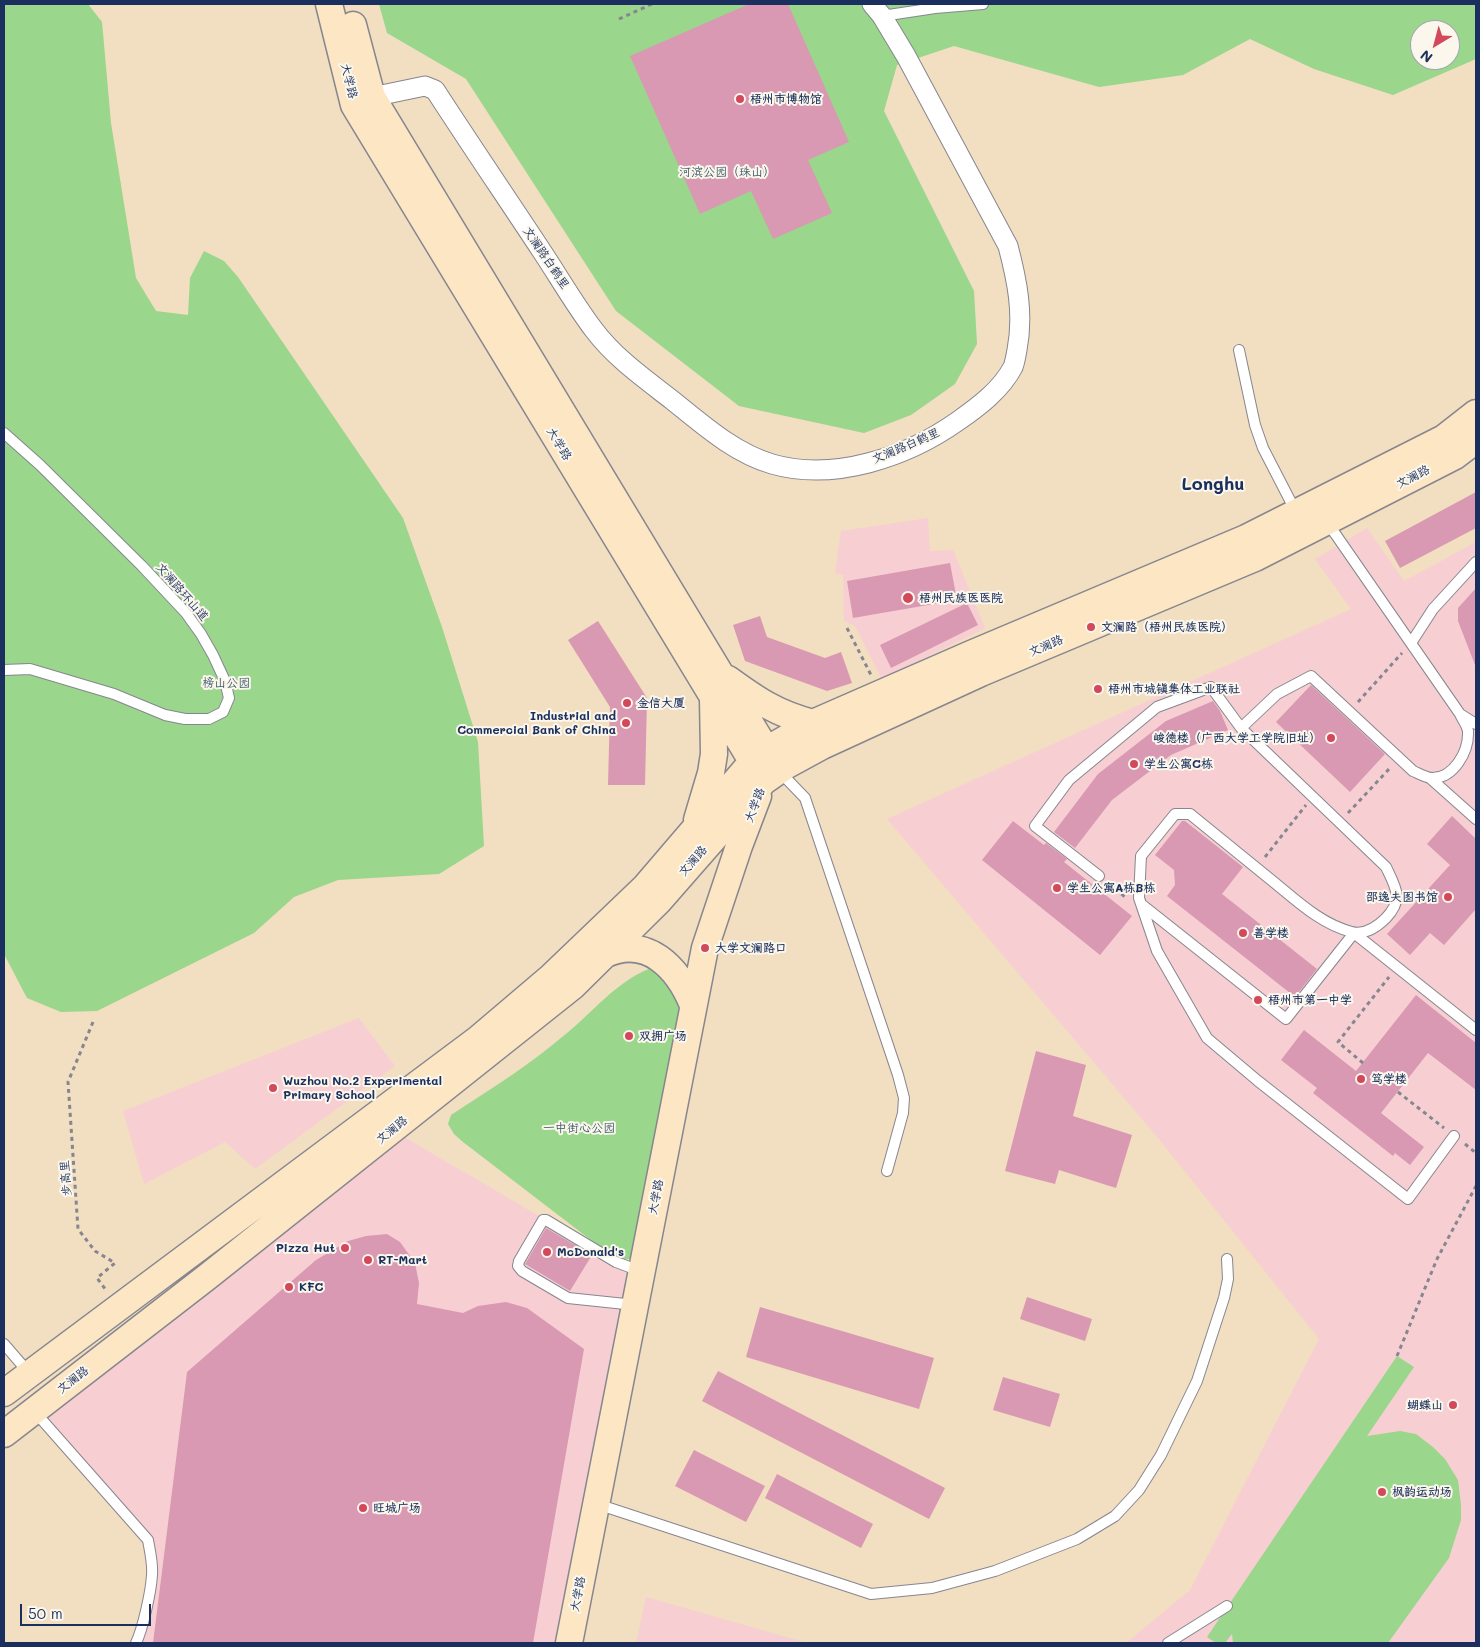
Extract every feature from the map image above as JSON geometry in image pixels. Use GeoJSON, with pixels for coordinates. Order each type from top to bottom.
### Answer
{"type":"FeatureCollection","features":[{"type":"Feature","properties":{"kind":"main road","name":"大学路"},"geometry":{"type":"LineString","coordinates":[[329,4],[354,104],[717,686]]}},
{"type":"Feature","properties":{"kind":"main road","name":"大学路"},"geometry":{"type":"LineString","coordinates":[[348,4],[372,97],[765,766],[705,948],[569,1643]]}},
{"type":"Feature","properties":{"kind":"main road","name":"文澜路"},"geometry":{"type":"LineString","coordinates":[[4,1393],[478,1038],[551,978],[645,887],[692,833],[813,723],[1246,538],[1444,438],[1476,413]]}},
{"type":"Feature","properties":{"kind":"main road","name":"文澜路"},"geometry":{"type":"LineString","coordinates":[[4,1434],[207,1277],[573,986],[659,901],[765,766],[822,746],[972,677],[1255,558],[1455,456],[1476,440]]}},
{"type":"Feature","properties":{"kind":"main road"},"geometry":{"type":"LineString","coordinates":[[692,833],[711,773],[717,686],[792,718],[813,723]]}},
{"type":"Feature","properties":{"kind":"main road"},"geometry":{"type":"LineString","coordinates":[[604,955],[616,949],[626,948],[637,948],[650,954],[676,974],[686,988],[693,1005]]}},
{"type":"Feature","properties":{"kind":"street","name":"文澜路白鹤里"},"geometry":{"type":"LineString","coordinates":[[372,97],[426,86],[435,90],[595,331],[634,370],[710,430],[744,452],[771,464],[826,470],[862,465],[923,442],[946,430],[973,411],[997,389],[1014,366],[1019,338],[1020,309],[1016,276],[1008,246],[906,56],[877,10]]}},
{"type":"Feature","properties":{"kind":"lane"},"geometry":{"type":"LineString","coordinates":[[877,10],[983,4]]}},
{"type":"Feature","properties":{"kind":"lane"},"geometry":{"type":"LineString","coordinates":[[1239,350],[1255,425],[1263,448],[1296,512]]}},
{"type":"Feature","properties":{"kind":"lane","name":"文澜路环山道"},"geometry":{"type":"LineString","coordinates":[[4,433],[47,472],[142,566],[186,613],[213,655],[225,680],[229,698],[223,712],[209,719],[184,719],[165,715],[114,694],[30,669],[4,670]]}},
{"type":"Feature","properties":{"kind":"lane"},"geometry":{"type":"LineString","coordinates":[[1326,521],[1460,714],[1468,729],[1467,747],[1457,765],[1441,776],[1430,778]]}},
{"type":"Feature","properties":{"kind":"lane"},"geometry":{"type":"LineString","coordinates":[[1411,643],[1433,609],[1476,562]]}},
{"type":"Feature","properties":{"kind":"lane"},"geometry":{"type":"LineString","coordinates":[[1241,728],[1277,694],[1311,676],[1413,771],[1430,778],[1476,819]]}},
{"type":"Feature","properties":{"kind":"lane"},"geometry":{"type":"LineString","coordinates":[[1099,876],[1035,826],[1069,780],[1157,707],[1211,688],[1241,728],[1386,867],[1398,890],[1394,909],[1380,924],[1367,932],[1354,932]]}},
{"type":"Feature","properties":{"kind":"lane"},"geometry":{"type":"LineString","coordinates":[[1460,714],[1476,724]]}},
{"type":"Feature","properties":{"kind":"lane"},"geometry":{"type":"LineString","coordinates":[[765,766],[805,798],[900,1083],[904,1098],[904,1113],[887,1171]]}},
{"type":"Feature","properties":{"kind":"lane"},"geometry":{"type":"LineString","coordinates":[[1454,1136],[1408,1199],[1258,1081],[1207,1038],[1157,951],[1139,898],[1141,856],[1175,814],[1190,814],[1321,920],[1354,932],[1476,1030]]}},
{"type":"Feature","properties":{"kind":"lane"},"geometry":{"type":"LineString","coordinates":[[1143,909],[1286,1019],[1354,932]]}},
{"type":"Feature","properties":{"kind":"lane"},"geometry":{"type":"LineString","coordinates":[[635,1305],[568,1298],[522,1271],[518,1266],[543,1220],[546,1220],[616,1262],[641,1272]]}},
{"type":"Feature","properties":{"kind":"lane"},"geometry":{"type":"LineString","coordinates":[[596,1503],[871,1594],[932,1588],[995,1570],[1078,1539],[1115,1516],[1139,1490],[1161,1455],[1197,1381],[1224,1298],[1228,1279],[1227,1259]]}},
{"type":"Feature","properties":{"kind":"lane"},"geometry":{"type":"LineString","coordinates":[[4,1344],[29,1373]]}},
{"type":"Feature","properties":{"kind":"lane"},"geometry":{"type":"LineString","coordinates":[[34,1410],[148,1540],[152,1558],[152,1576],[140,1634],[136,1643]]}},
{"type":"Feature","properties":{"kind":"lane"},"geometry":{"type":"LineString","coordinates":[[1168,1643],[1227,1606]]}},
{"type":"Feature","properties":{"kind":"path"},"geometry":{"type":"LineString","coordinates":[[619,19],[652,4]]}},
{"type":"Feature","properties":{"kind":"path"},"geometry":{"type":"LineString","coordinates":[[848,628],[880,694]]}},
{"type":"Feature","properties":{"kind":"path"},"geometry":{"type":"LineString","coordinates":[[1349,712],[1411,643]]}},
{"type":"Feature","properties":{"kind":"path"},"geometry":{"type":"LineString","coordinates":[[1339,822],[1399,758]]}},
{"type":"Feature","properties":{"kind":"path"},"geometry":{"type":"LineString","coordinates":[[1256,868],[1312,797]]}},
{"type":"Feature","properties":{"kind":"path"},"geometry":{"type":"LineString","coordinates":[[1099,876],[1143,909]]}},
{"type":"Feature","properties":{"kind":"path"},"geometry":{"type":"LineString","coordinates":[[1363,1062],[1338,1042],[1396,966]]}},
{"type":"Feature","properties":{"kind":"path","name":"步高里"},"geometry":{"type":"LineString","coordinates":[[94,1022],[68,1082],[78,1229],[95,1251],[114,1263],[97,1278],[118,1306]]}},
{"type":"Feature","properties":{"kind":"path"},"geometry":{"type":"LineString","coordinates":[[1398,1092],[1454,1136]]}},
{"type":"Feature","properties":{"kind":"path"},"geometry":{"type":"LineString","coordinates":[[1397,1356],[1437,1259],[1476,1186]]}},
{"type":"Feature","properties":{"kind":"shaded area","name":"梧州民族医医院"},"geometry":{"type":"Polygon","coordinates":[[[928,518],[930,551],[953,550],[985,628],[882,680],[855,626],[844,621],[843,575],[835,573],[841,531],[928,518]]]}},
{"type":"Feature","properties":{"kind":"shaded area","name":"梧州市第一中学"},"geometry":{"type":"Polygon","coordinates":[[[1367,528],[1404,581],[1476,542],[1476,1643],[1126,1643],[1190,1590],[1319,1339],[1158,1138],[887,819],[1351,609],[1315,559],[1367,528]]]}},
{"type":"Feature","properties":{"kind":"shaded area","name":"Wuzhou No.2 Experimental Primary School"},"geometry":{"type":"Polygon","coordinates":[[[359,1018],[395,1066],[255,1169],[225,1142],[144,1184],[123,1111],[359,1018]]]}},
{"type":"Feature","properties":{"kind":"shaded area","name":"旺城广场"},"geometry":{"type":"Polygon","coordinates":[[[392,1130],[546,1220],[641,1272],[569,1643],[136,1643],[152,1575],[148,1540],[34,1410],[392,1130]]]}},
{"type":"Feature","properties":{"kind":"shaded area"},"geometry":{"type":"Polygon","coordinates":[[[646,1597],[807,1643],[636,1643],[646,1597]]]}},
{"type":"Feature","properties":{"kind":"green space","name":"榜山公园"},"geometry":{"type":"Polygon","coordinates":[[[4,4],[88,4],[102,22],[111,123],[136,278],[156,311],[188,315],[190,278],[204,251],[224,261],[238,277],[403,518],[442,627],[478,742],[484,846],[439,874],[338,880],[294,897],[254,933],[97,1011],[61,1012],[27,998],[4,954],[4,4]]]}},
{"type":"Feature","properties":{"kind":"green space","name":"河滨公园（珠山）"},"geometry":{"type":"Polygon","coordinates":[[[379,4],[1476,4],[1476,59],[1460,66],[1460,20],[1410,20],[1410,70],[1451,70],[1393,95],[1314,69],[1250,39],[1183,75],[1099,87],[954,46],[897,65],[884,111],[974,291],[977,344],[955,384],[911,415],[864,433],[739,406],[616,311],[466,79],[387,33],[379,4]]]}},
{"type":"Feature","properties":{"kind":"green space","name":"一中街心公园"},"geometry":{"type":"Polygon","coordinates":[[[649,969],[662,973],[678,1003],[680,1023],[634,1258],[623,1260],[613,1257],[463,1142],[454,1134],[448,1124],[451,1115],[511,1076],[553,1044],[626,981],[649,969]]]}},
{"type":"Feature","properties":{"kind":"green space","name":"枫韵运动场"},"geometry":{"type":"Polygon","coordinates":[[[1397,1356],[1414,1367],[1367,1436],[1400,1431],[1416,1434],[1445,1459],[1458,1480],[1461,1505],[1461,1520],[1449,1558],[1388,1643],[1233,1643],[1232,1634],[1225,1643],[1216,1643],[1207,1637],[1397,1356]]]}},
{"type":"Feature","properties":{"kind":"building","name":"梧州市博物馆"},"geometry":{"type":"Polygon","coordinates":[[[749,4],[788,4],[849,142],[808,160],[832,213],[773,239],[751,191],[700,214],[630,56],[749,4]]]}},
{"type":"Feature","properties":{"kind":"building"},"geometry":{"type":"Polygon","coordinates":[[[1476,492],[1476,528],[1400,568],[1385,541],[1476,492]]]}},
{"type":"Feature","properties":{"kind":"building"},"geometry":{"type":"Polygon","coordinates":[[[950,563],[957,600],[853,618],[847,581],[950,563]]]}},
{"type":"Feature","properties":{"kind":"building"},"geometry":{"type":"Polygon","coordinates":[[[1476,588],[1475,665],[1458,621],[1458,608],[1476,588]]]}},
{"type":"Feature","properties":{"kind":"building"},"geometry":{"type":"Polygon","coordinates":[[[967,603],[978,625],[891,668],[880,645],[967,603]]]}},
{"type":"Feature","properties":{"kind":"building"},"geometry":{"type":"Polygon","coordinates":[[[760,616],[767,637],[825,658],[841,652],[852,683],[827,691],[745,661],[733,625],[760,616]]]}},
{"type":"Feature","properties":{"kind":"building","name":"金信大厦"},"geometry":{"type":"Polygon","coordinates":[[[598,621],[647,698],[645,785],[608,785],[610,707],[568,640],[598,621]]]}},
{"type":"Feature","properties":{"kind":"building","name":"峻德楼（广西大学工学院旧址）"},"geometry":{"type":"Polygon","coordinates":[[[1311,685],[1385,754],[1350,792],[1276,722],[1311,685]]]}},
{"type":"Feature","properties":{"kind":"building","name":"学生公寓C栋"},"geometry":{"type":"Polygon","coordinates":[[[1213,701],[1220,711],[1228,730],[1171,755],[1112,800],[1075,848],[1054,832],[1098,774],[1166,721],[1213,701]]]}},
{"type":"Feature","properties":{"kind":"building","name":"邵逸夫图书馆"},"geometry":{"type":"Polygon","coordinates":[[[1452,816],[1476,839],[1476,909],[1444,945],[1430,933],[1410,955],[1387,934],[1450,865],[1427,844],[1452,816]]]}},
{"type":"Feature","properties":{"kind":"building","name":"学生公寓A栋B栋"},"geometry":{"type":"Polygon","coordinates":[[[1013,821],[1044,845],[1046,843],[1067,859],[1064,862],[1132,916],[1100,955],[982,860],[1013,821]]]}},
{"type":"Feature","properties":{"kind":"building","name":"善学楼"},"geometry":{"type":"Polygon","coordinates":[[[1182,821],[1185,821],[1243,867],[1222,894],[1317,969],[1295,997],[1167,896],[1175,885],[1174,870],[1155,855],[1182,821]]]}},
{"type":"Feature","properties":{"kind":"building","name":"笃学楼"},"geometry":{"type":"Polygon","coordinates":[[[1416,995],[1476,1043],[1476,1090],[1428,1053],[1381,1113],[1424,1147],[1410,1165],[1395,1153],[1393,1156],[1313,1093],[1317,1088],[1281,1060],[1304,1030],[1356,1071],[1416,995]]]}},
{"type":"Feature","properties":{"kind":"building"},"geometry":{"type":"Polygon","coordinates":[[[1036,1051],[1086,1065],[1073,1116],[1132,1135],[1116,1188],[1059,1170],[1055,1184],[1005,1171],[1036,1051]]]}},
{"type":"Feature","properties":{"kind":"building"},"geometry":{"type":"Polygon","coordinates":[[[546,1228],[592,1255],[570,1291],[525,1264],[546,1228]]]}},
{"type":"Feature","properties":{"kind":"building","name":"旺城广场"},"geometry":{"type":"Polygon","coordinates":[[[387,1234],[400,1242],[415,1263],[419,1283],[417,1304],[463,1313],[478,1306],[506,1302],[527,1308],[584,1349],[533,1643],[153,1643],[187,1372],[316,1260],[348,1241],[366,1236],[387,1234]]]}},
{"type":"Feature","properties":{"kind":"building"},"geometry":{"type":"Polygon","coordinates":[[[1027,1297],[1092,1319],[1085,1341],[1020,1319],[1027,1297]]]}},
{"type":"Feature","properties":{"kind":"building"},"geometry":{"type":"Polygon","coordinates":[[[760,1307],[934,1358],[919,1409],[746,1357],[760,1307]]]}},
{"type":"Feature","properties":{"kind":"building"},"geometry":{"type":"Polygon","coordinates":[[[718,1371],[945,1488],[929,1519],[702,1401],[718,1371]]]}},
{"type":"Feature","properties":{"kind":"building"},"geometry":{"type":"Polygon","coordinates":[[[1003,1377],[1060,1394],[1050,1427],[993,1410],[1003,1377]]]}},
{"type":"Feature","properties":{"kind":"building"},"geometry":{"type":"Polygon","coordinates":[[[694,1450],[765,1486],[746,1522],[675,1486],[694,1450]]]}},
{"type":"Feature","properties":{"kind":"building"},"geometry":{"type":"Polygon","coordinates":[[[777,1474],[873,1524],[861,1548],[765,1498],[777,1474]]]}},
{"type":"Feature","properties":{"kind":"place","name":"梧州市博物馆"},"geometry":{"type":"Point","coordinates":[740,99]}},
{"type":"Feature","properties":{"kind":"place","name":"梧州民族医医院"},"geometry":{"type":"Point","coordinates":[908,598]}},
{"type":"Feature","properties":{"kind":"place","name":"文澜路（梧州民族医院）"},"geometry":{"type":"Point","coordinates":[1091,627]}},
{"type":"Feature","properties":{"kind":"place","name":"梧州市城镇集体工业联社"},"geometry":{"type":"Point","coordinates":[1098,689]}},
{"type":"Feature","properties":{"kind":"place","name":"金信大厦"},"geometry":{"type":"Point","coordinates":[627,703]}},
{"type":"Feature","properties":{"kind":"place","name":"Industrial and Commercial Bank of China"},"geometry":{"type":"Point","coordinates":[626,723]}},
{"type":"Feature","properties":{"kind":"place","name":"峻德楼（广西大学工学院旧址）"},"geometry":{"type":"Point","coordinates":[1331,738]}},
{"type":"Feature","properties":{"kind":"place","name":"学生公寓C栋"},"geometry":{"type":"Point","coordinates":[1134,764]}},
{"type":"Feature","properties":{"kind":"place","name":"学生公寓A栋B栋"},"geometry":{"type":"Point","coordinates":[1057,888]}},
{"type":"Feature","properties":{"kind":"place","name":"邵逸夫图书馆"},"geometry":{"type":"Point","coordinates":[1448,897]}},
{"type":"Feature","properties":{"kind":"place","name":"善学楼"},"geometry":{"type":"Point","coordinates":[1243,933]}},
{"type":"Feature","properties":{"kind":"place","name":"大学文澜路口"},"geometry":{"type":"Point","coordinates":[705,948]}},
{"type":"Feature","properties":{"kind":"place","name":"梧州市第一中学"},"geometry":{"type":"Point","coordinates":[1258,1000]}},
{"type":"Feature","properties":{"kind":"place","name":"双拥广场"},"geometry":{"type":"Point","coordinates":[629,1036]}},
{"type":"Feature","properties":{"kind":"place","name":"笃学楼"},"geometry":{"type":"Point","coordinates":[1361,1079]}},
{"type":"Feature","properties":{"kind":"place","name":"Wuzhou No.2 Experimental Primary School"},"geometry":{"type":"Point","coordinates":[273,1088]}},
{"type":"Feature","properties":{"kind":"place","name":"Pizza Hut"},"geometry":{"type":"Point","coordinates":[345,1248]}},
{"type":"Feature","properties":{"kind":"place","name":"McDonald's"},"geometry":{"type":"Point","coordinates":[547,1252]}},
{"type":"Feature","properties":{"kind":"place","name":"RT-Mart"},"geometry":{"type":"Point","coordinates":[368,1260]}},
{"type":"Feature","properties":{"kind":"place","name":"KFC"},"geometry":{"type":"Point","coordinates":[289,1287]}},
{"type":"Feature","properties":{"kind":"place","name":"蝴蝶山"},"geometry":{"type":"Point","coordinates":[1453,1405]}},
{"type":"Feature","properties":{"kind":"place","name":"枫韵运动场"},"geometry":{"type":"Point","coordinates":[1382,1492]}},
{"type":"Feature","properties":{"kind":"place","name":"旺城广场"},"geometry":{"type":"Point","coordinates":[363,1508]}},
{"type":"Feature","properties":{"kind":"district","name":"Longhu"},"geometry":{"type":"Point","coordinates":[1213,484]}}]}
